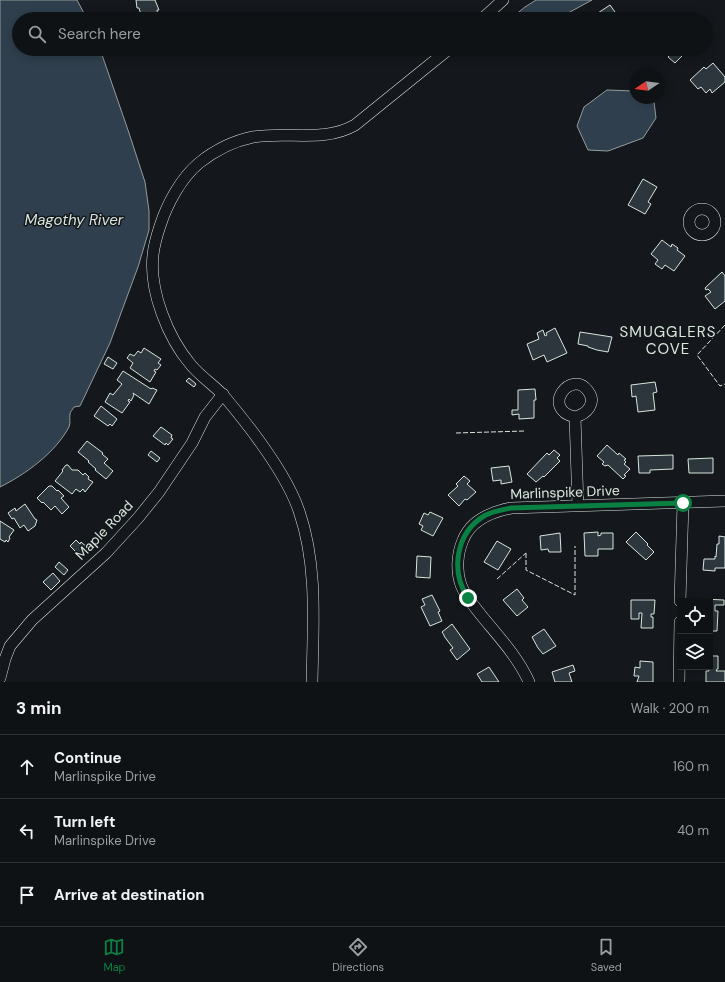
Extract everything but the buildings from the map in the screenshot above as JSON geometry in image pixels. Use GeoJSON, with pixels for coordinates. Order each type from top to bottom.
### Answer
{"type":"FeatureCollection","features":[{"type":"Feature","properties":{"kind":"street"},"geometry":{"type":"LineString","coordinates":[[490,12],[503,0]]}},
{"type":"Feature","properties":{"kind":"street"},"geometry":{"type":"LineString","coordinates":[[312,682],[312,573],[307,538],[299,511],[289,488],[278,469],[252,431],[223,394],[193,368],[181,353],[168,328],[154,286],[153,255],[163,219],[183,180],[198,164],[216,151],[233,143],[253,137],[330,135],[344,131],[355,125],[440,56]]}},
{"type":"Feature","properties":{"kind":"street","name":"Maple Road"},"geometry":{"type":"LineString","coordinates":[[0,678],[10,646],[32,620],[106,552],[138,518],[159,492],[192,442],[205,417],[223,394]]}},
{"type":"Feature","properties":{"kind":"street"},"geometry":{"type":"LineString","coordinates":[[576,417],[578,506]]}},
{"type":"Feature","properties":{"kind":"street","name":"Marlinspike Drive"},"geometry":{"type":"LineString","coordinates":[[528,682],[518,661],[464,593],[458,576],[460,547],[465,534],[474,524],[485,516],[496,511],[511,508],[725,501]]}},
{"type":"Feature","properties":{"kind":"street"},"geometry":{"type":"LineString","coordinates":[[680,598],[683,503]]}},
{"type":"Feature","properties":{"kind":"street"},"geometry":{"type":"LineString","coordinates":[[679,682],[680,634]]}},
{"type":"Feature","properties":{"kind":"water","name":"Magothy River"},"geometry":{"type":"Polygon","coordinates":[[[0,0],[77,0],[83,12],[12,12],[12,56],[102,56],[145,182],[149,211],[149,230],[138,267],[110,343],[80,406],[74,407],[70,412],[69,427],[56,446],[39,462],[20,476],[0,487],[0,0]]]}},
{"type":"Feature","properties":{"kind":"water"},"geometry":{"type":"Polygon","coordinates":[[[536,0],[592,0],[570,12],[519,12],[536,0]]]}},
{"type":"Feature","properties":{"kind":"water"},"geometry":{"type":"Polygon","coordinates":[[[607,90],[629,91],[629,104],[654,104],[656,118],[643,138],[608,151],[588,150],[577,126],[584,107],[607,90]]]}},
{"type":"Feature","properties":{"kind":"fence"},"geometry":{"type":"LineString","coordinates":[[725,325],[697,355],[720,386],[725,384]]}},
{"type":"Feature","properties":{"kind":"fence"},"geometry":{"type":"LineString","coordinates":[[456,433],[525,431]]}},
{"type":"Feature","properties":{"kind":"fence"},"geometry":{"type":"LineString","coordinates":[[526,553],[526,570],[575,595],[575,546]]}},
{"type":"Feature","properties":{"kind":"fence"},"geometry":{"type":"LineString","coordinates":[[497,579],[526,553]]}},
{"type":"Feature","properties":{"kind":"district","name":"SMUGGLERS COVE"},"geometry":{"type":"Point","coordinates":[668,340]}},
{"type":"Feature","properties":{"kind":"route"},"geometry":{"type":"LineString","coordinates":[[468,598],[464,593],[458,576],[460,547],[465,534],[474,524],[485,516],[496,511],[511,508],[683,503]]}}]}
